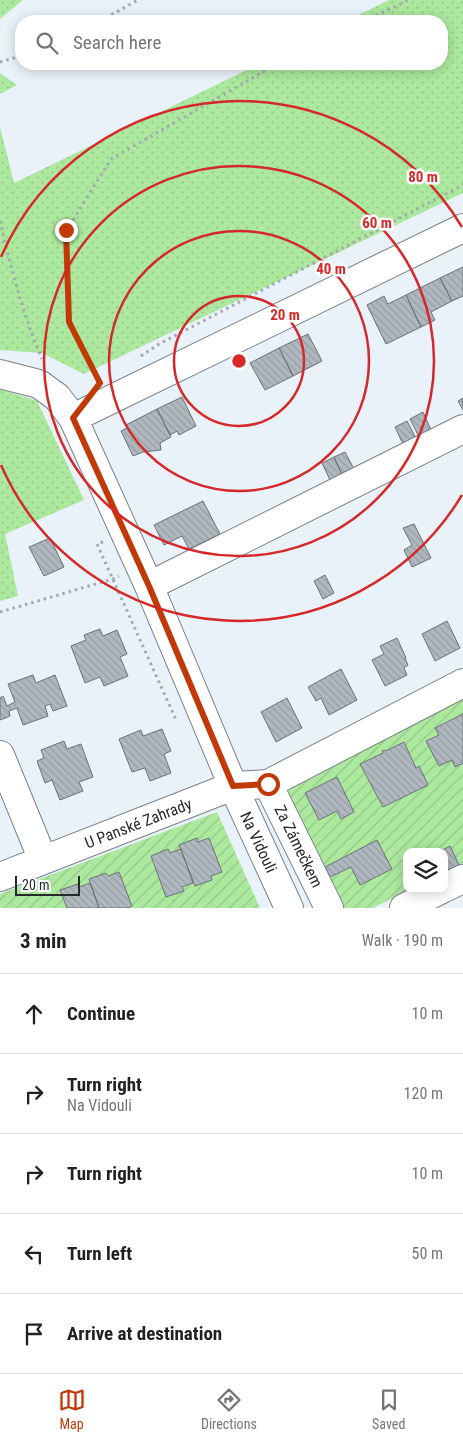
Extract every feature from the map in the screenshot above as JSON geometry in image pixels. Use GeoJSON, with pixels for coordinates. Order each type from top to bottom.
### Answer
{"type":"FeatureCollection","features":[{"type":"Feature","properties":{"kind":"street"},"geometry":{"type":"LineString","coordinates":[[73,418],[463,228]]}},
{"type":"Feature","properties":{"kind":"street","name":"Na Vidouli"},"geometry":{"type":"LineString","coordinates":[[0,374],[39,384],[57,397],[73,418],[144,576],[233,786],[289,908]]}},
{"type":"Feature","properties":{"kind":"street"},"geometry":{"type":"LineString","coordinates":[[144,576],[463,429]]}},
{"type":"Feature","properties":{"kind":"street"},"geometry":{"type":"LineString","coordinates":[[268,784],[463,683]]}},
{"type":"Feature","properties":{"kind":"street"},"geometry":{"type":"LineString","coordinates":[[0,755],[43,860]]}},
{"type":"Feature","properties":{"kind":"street","name":"U Panské Zahrady"},"geometry":{"type":"LineString","coordinates":[[0,877],[233,786],[268,784]]}},
{"type":"Feature","properties":{"kind":"street","name":"Za Zámečkem"},"geometry":{"type":"LineString","coordinates":[[268,784],[329,908]]}},
{"type":"Feature","properties":{"kind":"street"},"geometry":{"type":"LineString","coordinates":[[448,886],[463,879]]}},
{"type":"Feature","properties":{"kind":"street"},"geometry":{"type":"LineString","coordinates":[[404,908],[435,893]]}},
{"type":"Feature","properties":{"kind":"path"},"geometry":{"type":"LineString","coordinates":[[111,15],[138,0]]}},
{"type":"Feature","properties":{"kind":"path"},"geometry":{"type":"LineString","coordinates":[[377,15],[409,0]]}},
{"type":"Feature","properties":{"kind":"path"},"geometry":{"type":"LineString","coordinates":[[0,62],[15,58]]}},
{"type":"Feature","properties":{"kind":"path"},"geometry":{"type":"LineString","coordinates":[[100,383],[69,322],[66,230],[111,159],[267,70]]}},
{"type":"Feature","properties":{"kind":"path"},"geometry":{"type":"LineString","coordinates":[[137,358],[159,344],[463,185]]}},
{"type":"Feature","properties":{"kind":"path"},"geometry":{"type":"LineString","coordinates":[[0,221],[34,341],[47,372],[39,384]]}},
{"type":"Feature","properties":{"kind":"path"},"geometry":{"type":"LineString","coordinates":[[0,612],[113,579],[144,576]]}},
{"type":"Feature","properties":{"kind":"green space"},"geometry":{"type":"Polygon","coordinates":[[[0,0],[23,0],[0,19],[0,0]]]}},
{"type":"Feature","properties":{"kind":"green space"},"geometry":{"type":"Polygon","coordinates":[[[389,0],[463,0],[463,193],[84,374],[42,353],[0,350],[0,127],[14,183],[247,70],[448,70],[448,15],[358,15],[389,0]]]}},
{"type":"Feature","properties":{"kind":"green space"},"geometry":{"type":"Polygon","coordinates":[[[0,73],[17,85],[0,94],[0,73]]]}},
{"type":"Feature","properties":{"kind":"green space"},"geometry":{"type":"Polygon","coordinates":[[[0,389],[37,401],[84,500],[5,534],[18,596],[0,601],[0,389]]]}},
{"type":"Feature","properties":{"kind":"green space"},"geometry":{"type":"Polygon","coordinates":[[[463,696],[463,863],[459,865],[449,846],[446,848],[403,848],[403,893],[373,908],[344,908],[283,786],[463,696]]]}},
{"type":"Feature","properties":{"kind":"green space"},"geometry":{"type":"Polygon","coordinates":[[[217,812],[260,908],[127,908],[132,906],[106,873],[89,879],[90,883],[79,887],[78,884],[60,890],[67,908],[0,908],[0,894],[217,812]],[[209,838],[198,842],[197,839],[181,849],[170,853],[168,849],[151,856],[167,897],[184,891],[182,887],[193,883],[195,886],[212,880],[211,876],[222,872],[209,838]]]}},
{"type":"Feature","properties":{"kind":"building"},"geometry":{"type":"Polygon","coordinates":[[[463,267],[463,296],[452,301],[440,278],[463,267]]]}},
{"type":"Feature","properties":{"kind":"building"},"geometry":{"type":"Polygon","coordinates":[[[440,278],[452,301],[431,312],[435,320],[421,327],[406,295],[440,278]]]}},
{"type":"Feature","properties":{"kind":"building"},"geometry":{"type":"Polygon","coordinates":[[[406,295],[421,327],[386,344],[367,305],[384,296],[388,304],[406,295]]]}},
{"type":"Feature","properties":{"kind":"building"},"geometry":{"type":"Polygon","coordinates":[[[308,334],[322,361],[293,376],[279,348],[308,334]]]}},
{"type":"Feature","properties":{"kind":"building"},"geometry":{"type":"Polygon","coordinates":[[[279,348],[293,376],[265,390],[250,363],[279,348]]]}},
{"type":"Feature","properties":{"kind":"building"},"geometry":{"type":"Polygon","coordinates":[[[182,397],[196,426],[179,435],[177,431],[170,435],[157,409],[182,397]]]}},
{"type":"Feature","properties":{"kind":"building"},"geometry":{"type":"Polygon","coordinates":[[[463,398],[463,410],[458,401],[463,398]]]}},
{"type":"Feature","properties":{"kind":"building"},"geometry":{"type":"Polygon","coordinates":[[[157,409],[171,437],[160,443],[161,450],[143,452],[133,456],[121,431],[127,428],[126,425],[157,409]]]}},
{"type":"Feature","properties":{"kind":"building"},"geometry":{"type":"Polygon","coordinates":[[[423,412],[432,432],[420,439],[410,419],[423,412]]]}},
{"type":"Feature","properties":{"kind":"building"},"geometry":{"type":"Polygon","coordinates":[[[407,421],[417,440],[404,446],[395,427],[407,421]]]}},
{"type":"Feature","properties":{"kind":"building"},"geometry":{"type":"Polygon","coordinates":[[[345,452],[355,471],[343,477],[334,457],[345,452]]]}},
{"type":"Feature","properties":{"kind":"building"},"geometry":{"type":"Polygon","coordinates":[[[334,457],[343,477],[331,482],[322,463],[334,457]]]}},
{"type":"Feature","properties":{"kind":"building"},"geometry":{"type":"Polygon","coordinates":[[[203,501],[220,534],[189,549],[182,536],[164,545],[154,525],[203,501]]]}},
{"type":"Feature","properties":{"kind":"building"},"geometry":{"type":"Polygon","coordinates":[[[414,524],[431,558],[412,567],[404,550],[412,545],[403,528],[414,524]]]}},
{"type":"Feature","properties":{"kind":"building"},"geometry":{"type":"Polygon","coordinates":[[[50,538],[64,567],[44,576],[29,547],[50,538]]]}},
{"type":"Feature","properties":{"kind":"building"},"geometry":{"type":"Polygon","coordinates":[[[325,575],[334,593],[323,599],[314,581],[325,575]]]}},
{"type":"Feature","properties":{"kind":"building"},"geometry":{"type":"Polygon","coordinates":[[[447,621],[460,648],[435,661],[422,634],[447,621]]]}},
{"type":"Feature","properties":{"kind":"building"},"geometry":{"type":"Polygon","coordinates":[[[100,629],[103,636],[117,630],[127,654],[120,657],[128,676],[104,686],[100,677],[85,683],[71,646],[86,640],[84,635],[100,629]]]}},
{"type":"Feature","properties":{"kind":"building"},"geometry":{"type":"Polygon","coordinates":[[[397,638],[408,665],[404,668],[407,675],[385,686],[372,660],[384,654],[380,646],[397,638]]]}},
{"type":"Feature","properties":{"kind":"building"},"geometry":{"type":"Polygon","coordinates":[[[341,669],[357,700],[329,715],[321,698],[316,701],[308,687],[341,669]]]}},
{"type":"Feature","properties":{"kind":"building"},"geometry":{"type":"Polygon","coordinates":[[[33,675],[36,683],[55,675],[67,706],[53,711],[50,704],[45,706],[48,716],[23,725],[17,708],[9,711],[10,716],[0,720],[0,698],[3,696],[7,706],[15,702],[8,684],[33,675]]]}},
{"type":"Feature","properties":{"kind":"building"},"geometry":{"type":"Polygon","coordinates":[[[287,698],[302,728],[276,742],[261,712],[287,698]]]}},
{"type":"Feature","properties":{"kind":"building"},"geometry":{"type":"Polygon","coordinates":[[[463,714],[463,763],[455,767],[452,760],[439,766],[426,741],[439,735],[435,728],[463,714]]]}},
{"type":"Feature","properties":{"kind":"building"},"geometry":{"type":"Polygon","coordinates":[[[162,729],[171,751],[164,754],[171,773],[150,781],[145,768],[132,772],[119,739],[141,730],[143,736],[162,729]]]}},
{"type":"Feature","properties":{"kind":"building"},"geometry":{"type":"Polygon","coordinates":[[[64,741],[67,749],[81,744],[93,777],[79,782],[83,791],[60,800],[52,780],[45,783],[37,761],[44,758],[41,750],[64,741]]]}},
{"type":"Feature","properties":{"kind":"building"},"geometry":{"type":"Polygon","coordinates":[[[404,742],[416,768],[419,766],[428,785],[383,807],[360,764],[383,753],[382,751],[386,751],[404,742]]]}},
{"type":"Feature","properties":{"kind":"building"},"geometry":{"type":"Polygon","coordinates":[[[337,777],[354,812],[341,819],[337,811],[319,820],[305,793],[337,777]]]}},
{"type":"Feature","properties":{"kind":"building"},"geometry":{"type":"Polygon","coordinates":[[[197,838],[198,842],[209,838],[222,872],[211,876],[212,880],[195,886],[179,845],[197,838]]]}},
{"type":"Feature","properties":{"kind":"building"},"geometry":{"type":"Polygon","coordinates":[[[377,840],[392,869],[360,885],[351,867],[330,877],[325,867],[377,840]]]}},
{"type":"Feature","properties":{"kind":"building"},"geometry":{"type":"Polygon","coordinates":[[[450,846],[459,865],[448,870],[448,848],[446,848],[450,846]]]}},
{"type":"Feature","properties":{"kind":"building"},"geometry":{"type":"Polygon","coordinates":[[[168,849],[170,853],[181,849],[193,883],[182,887],[184,891],[166,897],[151,856],[168,849]]]}},
{"type":"Feature","properties":{"kind":"building"},"geometry":{"type":"Polygon","coordinates":[[[119,872],[132,906],[127,908],[99,908],[89,879],[106,873],[108,876],[119,872]]]}},
{"type":"Feature","properties":{"kind":"building"},"geometry":{"type":"Polygon","coordinates":[[[90,883],[99,908],[67,908],[60,890],[78,884],[79,887],[90,883]]]}},
{"type":"Feature","properties":{"kind":"route"},"geometry":{"type":"LineString","coordinates":[[66,230],[69,322],[100,383],[73,418],[149,586],[233,786],[268,784]]}}]}
